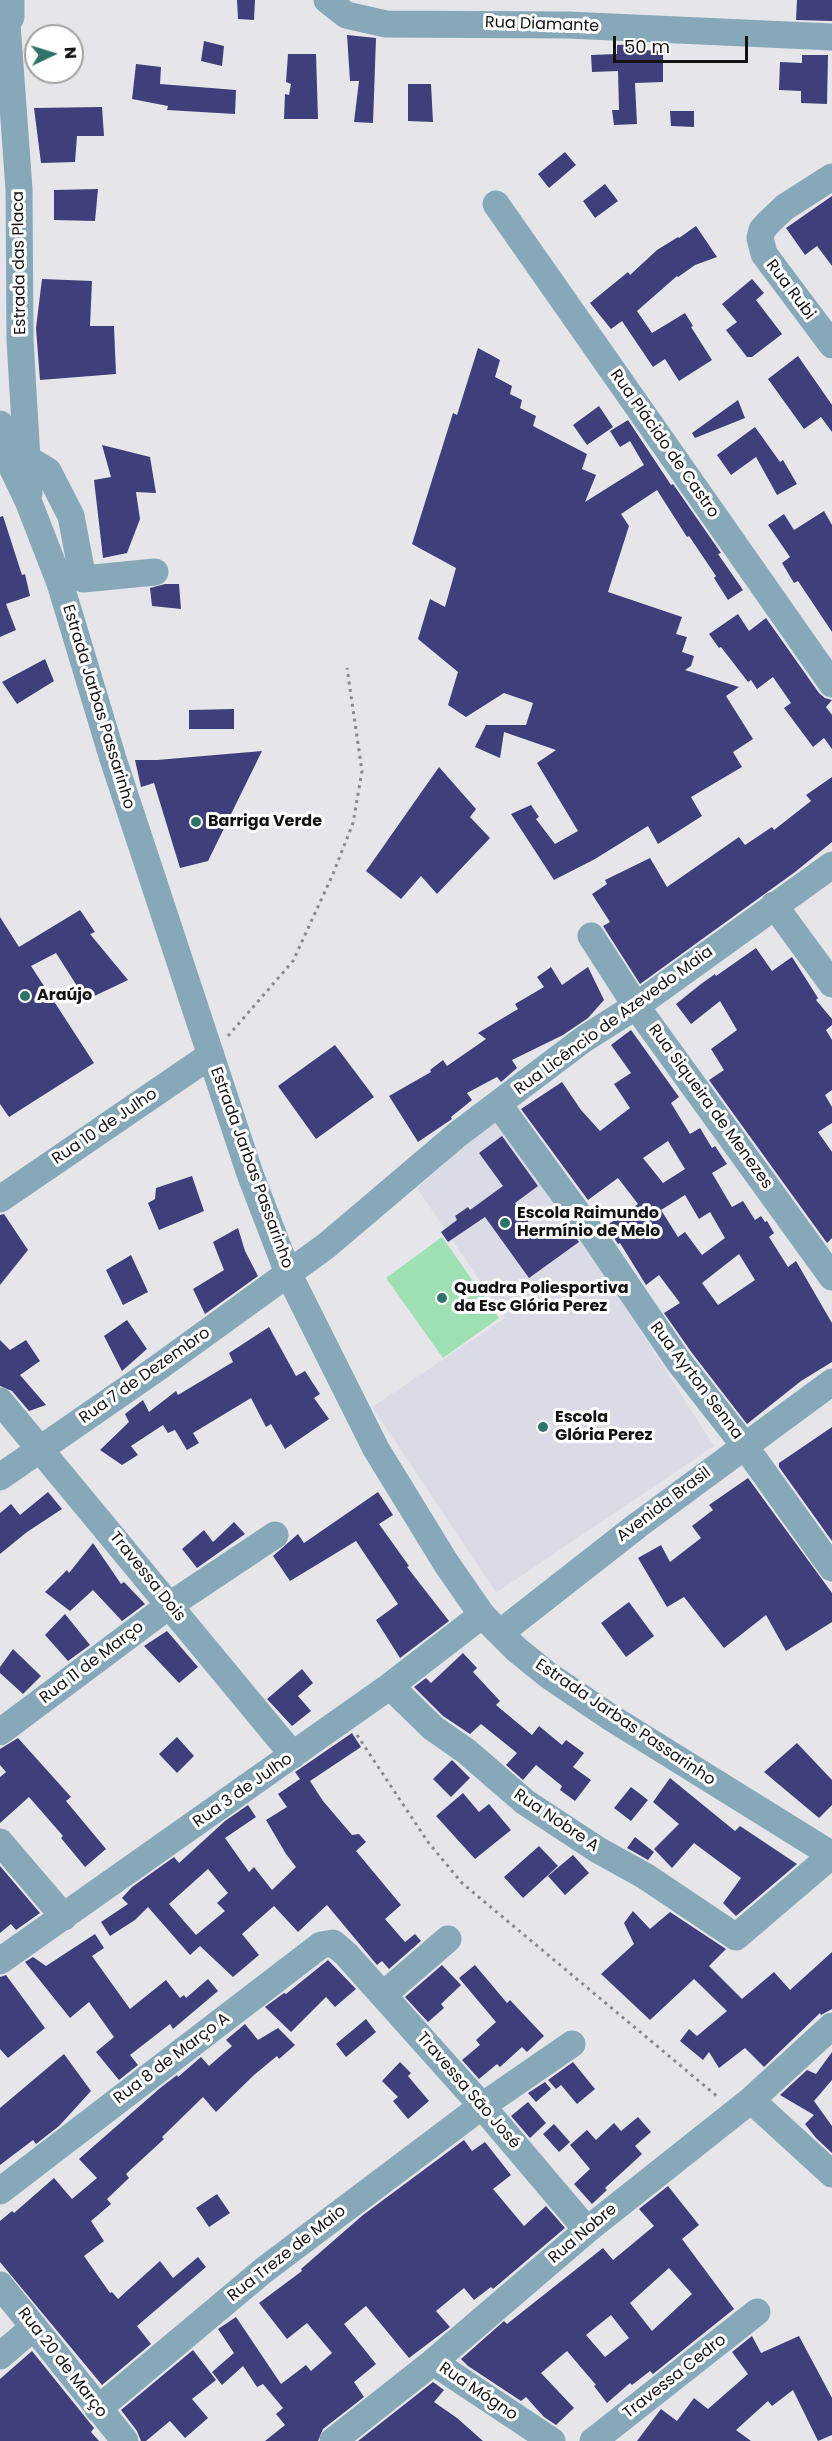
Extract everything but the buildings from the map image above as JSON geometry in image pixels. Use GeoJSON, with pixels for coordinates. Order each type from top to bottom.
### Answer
{"type":"FeatureCollection","features":[{"type":"Feature","properties":{"kind":"street","name":"Rua Diamante"},"geometry":{"type":"LineString","coordinates":[[328,2],[346,15],[386,24],[568,25],[832,37]]}},
{"type":"Feature","properties":{"kind":"street","name":"Estrada das Placa"},"geometry":{"type":"LineString","coordinates":[[6,18],[19,189],[18,460]]}},
{"type":"Feature","properties":{"kind":"street","name":"Estrada das Placa"},"geometry":{"type":"LineString","coordinates":[[0,157],[0,220]]}},
{"type":"Feature","properties":{"kind":"street","name":"Rua Rubi"},"geometry":{"type":"LineString","coordinates":[[832,177],[785,207],[762,230],[760,238],[764,254],[832,345]]}},
{"type":"Feature","properties":{"kind":"street","name":"Rua Plácido de Castro"},"geometry":{"type":"LineString","coordinates":[[496,204],[832,684]]}},
{"type":"Feature","properties":{"kind":"street","name":"Estrada Jarbas Passarinho"},"geometry":{"type":"LineString","coordinates":[[0,424],[18,460],[29,502],[71,581],[113,759],[250,1174],[288,1272],[376,1449],[446,1563],[491,1624],[548,1675],[610,1717],[832,1855]]}},
{"type":"Feature","properties":{"kind":"street"},"geometry":{"type":"LineString","coordinates":[[18,460],[48,471],[70,516],[71,581],[155,572]]}},
{"type":"Feature","properties":{"kind":"street","name":"Rua Licêncio de Azevedo Maia"},"geometry":{"type":"LineString","coordinates":[[288,1272],[326,1246],[458,1134],[584,1039],[636,1006],[832,865]]}},
{"type":"Feature","properties":{"kind":"street"},"geometry":{"type":"LineString","coordinates":[[774,905],[832,984]]}},
{"type":"Feature","properties":{"kind":"street","name":"Rua Siqueira de Menezes"},"geometry":{"type":"LineString","coordinates":[[591,936],[636,1006],[832,1277]]}},
{"type":"Feature","properties":{"kind":"street","name":"Rua 10 de Julho"},"geometry":{"type":"LineString","coordinates":[[0,1199],[211,1055]]}},
{"type":"Feature","properties":{"kind":"street","name":"Rua Ayrton Senna"},"geometry":{"type":"LineString","coordinates":[[499,1105],[584,1222],[679,1362],[744,1445],[832,1568]]}},
{"type":"Feature","properties":{"kind":"street","name":"Rua 7 de Dezembro"},"geometry":{"type":"LineString","coordinates":[[0,1477],[159,1367],[288,1272]]}},
{"type":"Feature","properties":{"kind":"street","name":"Avenida Brasil"},"geometry":{"type":"LineString","coordinates":[[491,1624],[628,1532],[832,1382]]}},
{"type":"Feature","properties":{"kind":"street","name":"Travessa Dois"},"geometry":{"type":"LineString","coordinates":[[0,1401],[293,1755]]}},
{"type":"Feature","properties":{"kind":"street","name":"Rua 11 de Março"},"geometry":{"type":"LineString","coordinates":[[0,1732],[170,1605],[275,1535]]}},
{"type":"Feature","properties":{"kind":"street","name":"Rua 3 de Julho"},"geometry":{"type":"LineString","coordinates":[[0,1961],[390,1686],[491,1624]]}},
{"type":"Feature","properties":{"kind":"street","name":"Rua Nobre A"},"geometry":{"type":"LineString","coordinates":[[390,1686],[433,1728],[466,1751],[525,1802],[598,1850],[645,1876],[736,1937],[832,1855]]}},
{"type":"Feature","properties":{"kind":"street"},"geometry":{"type":"LineString","coordinates":[[0,1842],[64,1917]]}},
{"type":"Feature","properties":{"kind":"street"},"geometry":{"type":"LineString","coordinates":[[383,1995],[448,1939]]}},
{"type":"Feature","properties":{"kind":"street","name":"Rua 8 de Março A"},"geometry":{"type":"LineString","coordinates":[[0,2191],[321,1945],[333,1943],[346,1954]]}},
{"type":"Feature","properties":{"kind":"street","name":"Travessa São José"},"geometry":{"type":"LineString","coordinates":[[346,1954],[483,2106],[587,2230]]}},
{"type":"Feature","properties":{"kind":"street","name":"Rua Nobre"},"geometry":{"type":"LineString","coordinates":[[333,2441],[433,2362],[587,2230],[743,2106],[832,2026]]}},
{"type":"Feature","properties":{"kind":"street","name":"Rua Treze de Maio"},"geometry":{"type":"LineString","coordinates":[[98,2409],[264,2270],[483,2106],[572,2044]]}},
{"type":"Feature","properties":{"kind":"street"},"geometry":{"type":"LineString","coordinates":[[743,2106],[832,2174]]}},
{"type":"Feature","properties":{"kind":"street","name":"Rua 20 de Março"},"geometry":{"type":"LineString","coordinates":[[0,2285],[124,2441]]}},
{"type":"Feature","properties":{"kind":"street","name":"Travessa Cedro"},"geometry":{"type":"LineString","coordinates":[[593,2441],[757,2312]]}},
{"type":"Feature","properties":{"kind":"street"},"geometry":{"type":"LineString","coordinates":[[0,2356],[34,2327]]}},
{"type":"Feature","properties":{"kind":"street","name":"Rua Mógno"},"geometry":{"type":"LineString","coordinates":[[433,2362],[552,2441]]}},
{"type":"Feature","properties":{"kind":"path"},"geometry":{"type":"LineString","coordinates":[[211,1055],[292,961],[333,874],[353,823],[362,771],[347,668]]}},
{"type":"Feature","properties":{"kind":"path"},"geometry":{"type":"LineString","coordinates":[[345,1719],[377,1763],[428,1842],[462,1883],[743,2106]]}},
{"type":"Feature","properties":{"kind":"shaded area","name":"Escola Glória Perez"},"geometry":{"type":"Polygon","coordinates":[[[497,1116],[594,1258],[714,1446],[496,1593],[372,1407],[505,1318],[417,1188],[497,1116]]]}},
{"type":"Feature","properties":{"kind":"green space","name":"Quadra Poliesportiva da Esc Glória Perez"},"geometry":{"type":"Polygon","coordinates":[[[442,1237],[499,1318],[443,1358],[386,1278],[442,1237]]]}},
{"type":"Feature","properties":{"kind":"place","name":"Barriga Verde"},"geometry":{"type":"Point","coordinates":[196,822]}},
{"type":"Feature","properties":{"kind":"place","name":"Araújo"},"geometry":{"type":"Point","coordinates":[25,996]}},
{"type":"Feature","properties":{"kind":"place","name":"Escola Raimundo Hermínio de Melo"},"geometry":{"type":"Point","coordinates":[505,1223]}},
{"type":"Feature","properties":{"kind":"place","name":"Quadra Poliesportiva da Esc Glória Perez"},"geometry":{"type":"Point","coordinates":[442,1298]}},
{"type":"Feature","properties":{"kind":"place","name":"Escola Glória Perez"},"geometry":{"type":"Point","coordinates":[543,1427]}}]}
